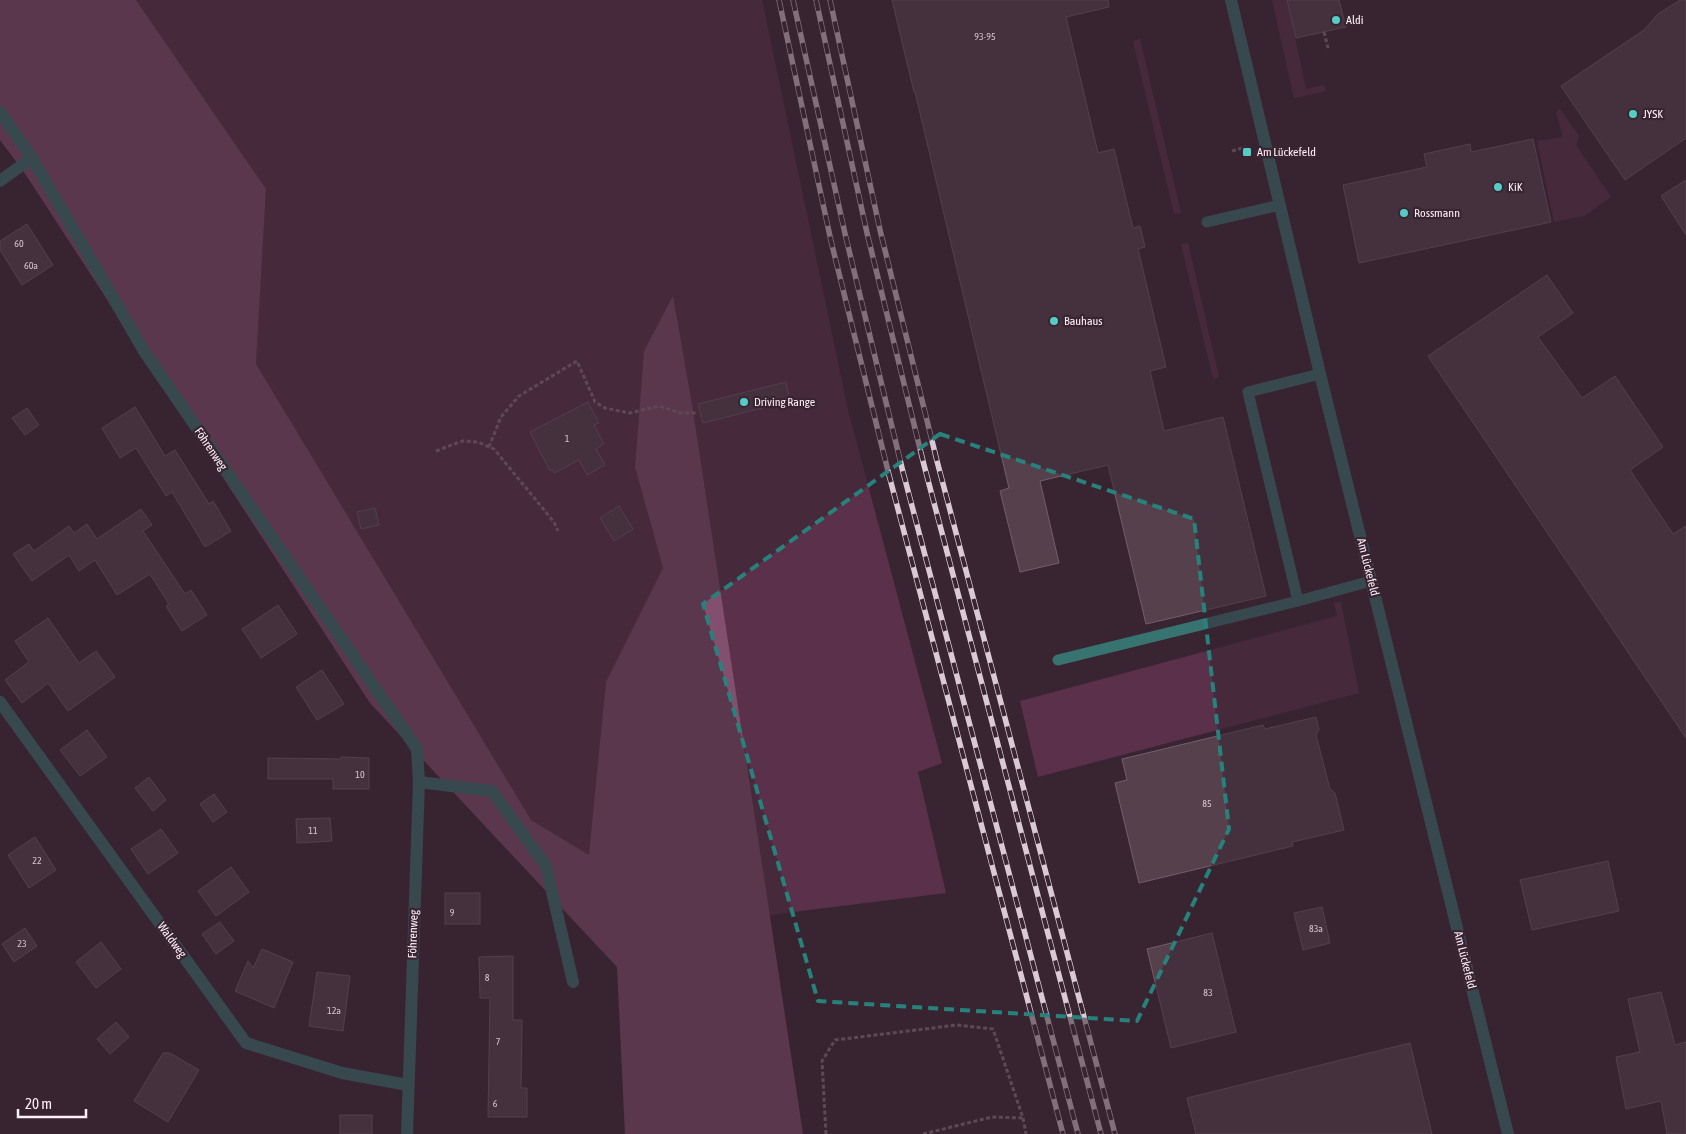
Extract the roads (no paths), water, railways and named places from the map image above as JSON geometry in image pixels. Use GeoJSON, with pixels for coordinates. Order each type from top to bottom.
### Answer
{"type":"FeatureCollection","features":[{"type":"Feature","properties":{"kind":"street","name":"Am Lückefeld"},"geometry":{"type":"LineString","coordinates":[[1230,0],[1320,374],[1508,1134]]}},
{"type":"Feature","properties":{"kind":"street","name":"Föhrenweg"},"geometry":{"type":"LineString","coordinates":[[0,112],[32,158],[144,350],[417,749],[419,782],[407,1134]]}},
{"type":"Feature","properties":{"kind":"street"},"geometry":{"type":"LineString","coordinates":[[0,181],[32,158]]}},
{"type":"Feature","properties":{"kind":"street","name":"Waldweg"},"geometry":{"type":"LineString","coordinates":[[0,702],[246,1042],[342,1074],[408,1085]]}},
{"type":"Feature","properties":{"kind":"street"},"geometry":{"type":"LineString","coordinates":[[419,782],[492,791],[546,866],[573,982]]}},
{"type":"Feature","properties":{"kind":"lane"},"geometry":{"type":"LineString","coordinates":[[1207,222],[1280,205]]}},
{"type":"Feature","properties":{"kind":"lane"},"geometry":{"type":"LineString","coordinates":[[1298,601],[1248,392],[1320,374]]}},
{"type":"Feature","properties":{"kind":"lane"},"geometry":{"type":"LineString","coordinates":[[1058,660],[1298,601],[1371,581]]}},
{"type":"Feature","properties":{"kind":"railway"},"geometry":{"type":"LineString","coordinates":[[779,0],[831,241],[889,475],[1063,1134]]}},
{"type":"Feature","properties":{"kind":"railway"},"geometry":{"type":"LineString","coordinates":[[793,0],[846,238],[903,472],[1078,1134]]}},
{"type":"Feature","properties":{"kind":"railway"},"geometry":{"type":"LineString","coordinates":[[816,0],[867,233],[924,465],[1101,1134]]}},
{"type":"Feature","properties":{"kind":"railway"},"geometry":{"type":"LineString","coordinates":[[830,0],[880,230],[937,461],[1115,1134]]}},
{"type":"Feature","properties":{"kind":"place","name":"Aldi"},"geometry":{"type":"Point","coordinates":[1336,20]}},
{"type":"Feature","properties":{"kind":"place","name":"JYSK"},"geometry":{"type":"Point","coordinates":[1633,114]}},
{"type":"Feature","properties":{"kind":"place","name":"Am Lückefeld"},"geometry":{"type":"Point","coordinates":[1247,152]}},
{"type":"Feature","properties":{"kind":"place","name":"KiK"},"geometry":{"type":"Point","coordinates":[1498,187]}},
{"type":"Feature","properties":{"kind":"place","name":"Rossmann"},"geometry":{"type":"Point","coordinates":[1404,213]}},
{"type":"Feature","properties":{"kind":"place","name":"Bauhaus"},"geometry":{"type":"Point","coordinates":[1054,321]}},
{"type":"Feature","properties":{"kind":"place","name":"Driving Range"},"geometry":{"type":"Point","coordinates":[744,402]}}]}
